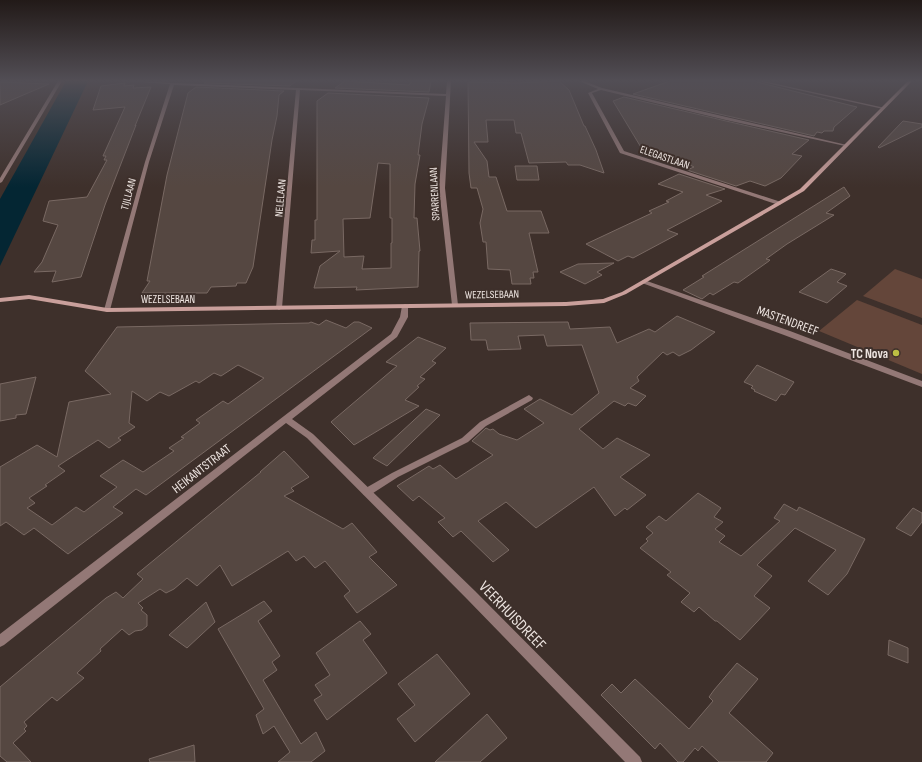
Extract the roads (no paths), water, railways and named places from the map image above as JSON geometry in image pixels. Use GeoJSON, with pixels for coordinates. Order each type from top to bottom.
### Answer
{"type":"FeatureCollection","features":[{"type":"Feature","properties":{"kind":"street"},"geometry":{"type":"LineString","coordinates":[[0,182],[39,117]]}},
{"type":"Feature","properties":{"kind":"street","name":"TIJLLAAN"},"geometry":{"type":"LineString","coordinates":[[107,310],[147,162],[162,117]]}},
{"type":"Feature","properties":{"kind":"street","name":"NELELAAN"},"geometry":{"type":"LineString","coordinates":[[279,308],[286,250],[296,117]]}},
{"type":"Feature","properties":{"kind":"street","name":"SPARRENLAAN"},"geometry":{"type":"LineString","coordinates":[[446,117],[442,188],[455,306]]}},
{"type":"Feature","properties":{"kind":"street","name":"ELEGASTLAAN"},"geometry":{"type":"LineString","coordinates":[[603,117],[622,152],[779,203]]}},
{"type":"Feature","properties":{"kind":"street"},"geometry":{"type":"LineString","coordinates":[[716,117],[845,145]]}},
{"type":"Feature","properties":{"kind":"street","name":"WEZELSEBAAN"},"geometry":{"type":"LineString","coordinates":[[0,300],[29,297],[107,310],[566,304],[604,301],[624,293],[644,282],[802,190],[874,117]]}},
{"type":"Feature","properties":{"kind":"street","name":"MASTENDREEF"},"geometry":{"type":"LineString","coordinates":[[644,282],[787,333],[922,384]]}},
{"type":"Feature","properties":{"kind":"street","name":"HEIKANTSTRAAT"},"geometry":{"type":"LineString","coordinates":[[0,641],[394,335],[404,317],[405,306]]}},
{"type":"Feature","properties":{"kind":"street"},"geometry":{"type":"LineString","coordinates":[[367,492],[396,475],[465,440],[483,424],[529,398]]}},
{"type":"Feature","properties":{"kind":"street","name":"VEERHUISDREEF"},"geometry":{"type":"LineString","coordinates":[[286,419],[310,436],[367,492],[471,595],[635,762]]}},
{"type":"Feature","properties":{"kind":"water"},"geometry":{"type":"Polygon","coordinates":[[[46,117],[71,117],[0,266],[0,199],[46,117]]]}},
{"type":"Feature","properties":{"kind":"place","name":"TC Nova"},"geometry":{"type":"Point","coordinates":[896,353]}}]}
